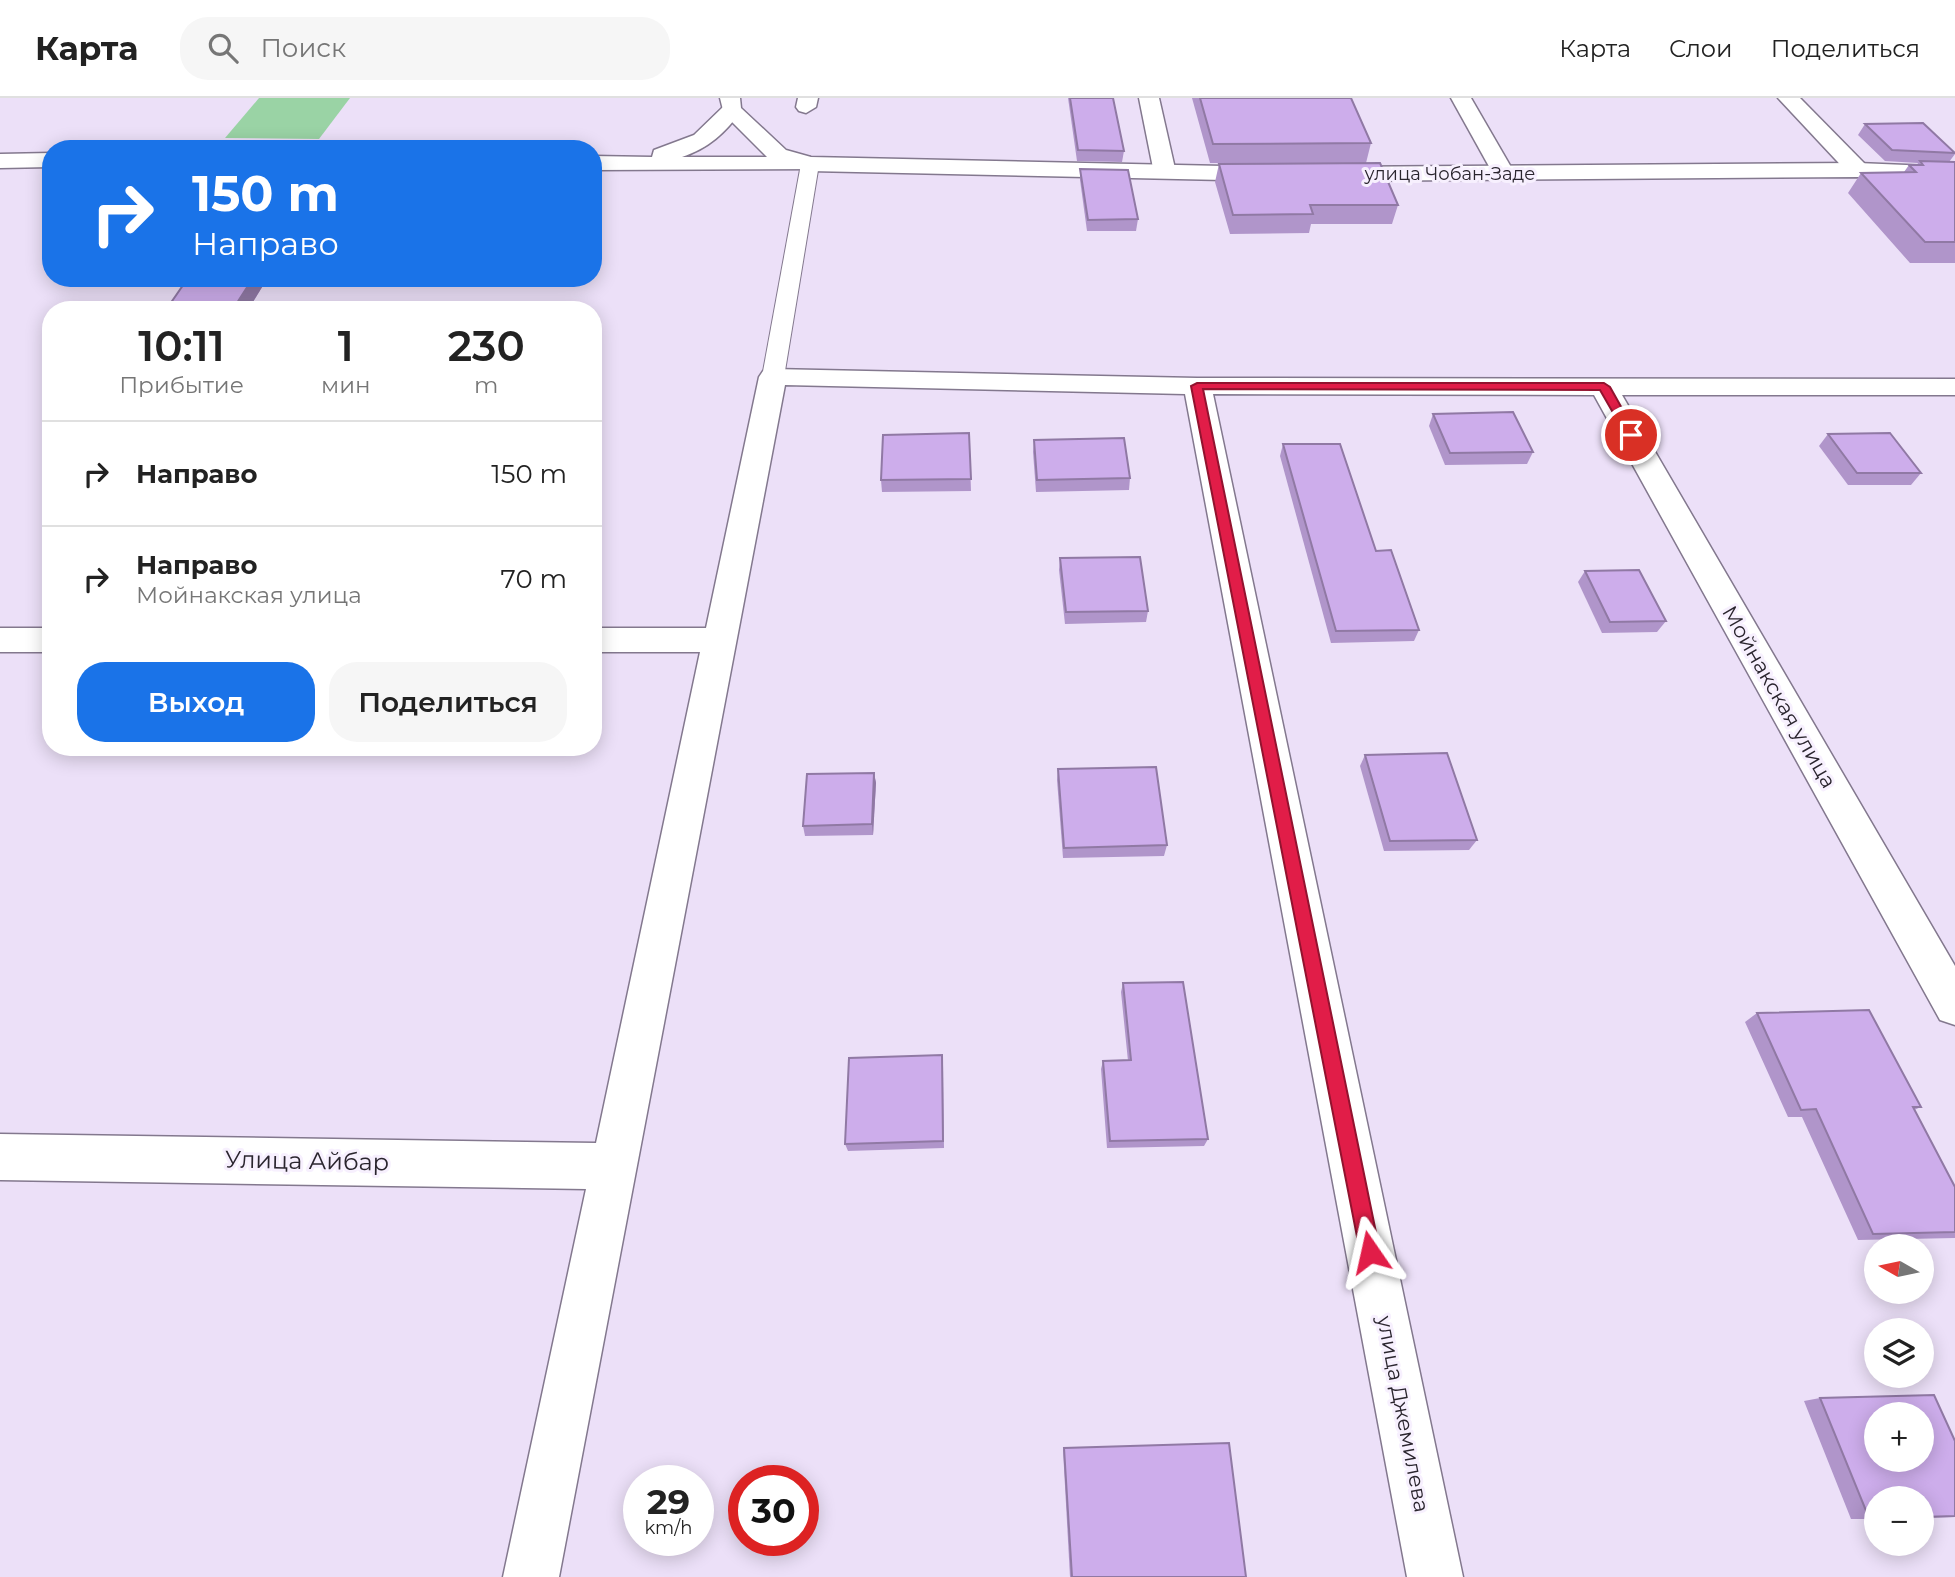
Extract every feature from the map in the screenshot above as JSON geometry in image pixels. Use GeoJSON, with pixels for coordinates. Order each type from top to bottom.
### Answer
{"type":"FeatureCollection","features":[{"type":"Feature","properties":{"kind":"street"},"geometry":{"type":"LineString","coordinates":[[1149,98],[1165,173]]}},
{"type":"Feature","properties":{"kind":"street"},"geometry":{"type":"LineString","coordinates":[[1461,98],[1504,174]]}},
{"type":"Feature","properties":{"kind":"street"},"geometry":{"type":"LineString","coordinates":[[1788,98],[1858,170]]}},
{"type":"Feature","properties":{"kind":"street"},"geometry":{"type":"LineString","coordinates":[[602,162],[650,157],[696,144],[717,131],[731,104],[778,155],[810,164]]}},
{"type":"Feature","properties":{"kind":"street"},"geometry":{"type":"LineString","coordinates":[[0,161],[41,160]]}},
{"type":"Feature","properties":{"kind":"street"},"geometry":{"type":"LineString","coordinates":[[8,182],[41,160]]}},
{"type":"Feature","properties":{"kind":"street"},"geometry":{"type":"LineString","coordinates":[[602,163],[810,164],[1287,174]]}},
{"type":"Feature","properties":{"kind":"street","name":"улица Чобан-Заде"},"geometry":{"type":"LineString","coordinates":[[1314,174],[1858,170],[1955,174]]}},
{"type":"Feature","properties":{"kind":"street"},"geometry":{"type":"LineString","coordinates":[[531,1577],[773,377],[1197,386],[1955,387]]}},
{"type":"Feature","properties":{"kind":"street","name":"улица Джемилева"},"geometry":{"type":"LineString","coordinates":[[1197,386],[1435,1577]]}},
{"type":"Feature","properties":{"kind":"street","name":"Мойнакская улица"},"geometry":{"type":"LineString","coordinates":[[1604,387],[1955,1006]]}},
{"type":"Feature","properties":{"kind":"street"},"geometry":{"type":"LineString","coordinates":[[0,640],[42,640]]}},
{"type":"Feature","properties":{"kind":"street"},"geometry":{"type":"LineString","coordinates":[[602,640],[721,640]]}},
{"type":"Feature","properties":{"kind":"street","name":"Улица Айбар"},"geometry":{"type":"LineString","coordinates":[[0,1157],[614,1166]]}},
{"type":"Feature","properties":{"kind":"lane"},"geometry":{"type":"LineString","coordinates":[[773,377],[810,164]]}},
{"type":"Feature","properties":{"kind":"green space"},"geometry":{"type":"Polygon","coordinates":[[[259,98],[350,98],[319,139],[225,138],[259,98]]]}},
{"type":"Feature","properties":{"kind":"building"},"geometry":{"type":"Polygon","coordinates":[[[1070,98],[1113,98],[1124,151],[1078,150],[1070,98]]]}},
{"type":"Feature","properties":{"kind":"building"},"geometry":{"type":"Polygon","coordinates":[[[1200,98],[1351,98],[1371,143],[1213,144],[1200,98]]]}},
{"type":"Feature","properties":{"kind":"building"},"geometry":{"type":"Polygon","coordinates":[[[1923,123],[1955,153],[1892,150],[1865,124],[1923,123]]]}},
{"type":"Feature","properties":{"kind":"building"},"geometry":{"type":"Polygon","coordinates":[[[1920,161],[1955,162],[1955,242],[1925,242],[1861,173],[1916,172],[1909,165],[1923,165],[1920,161]]]}},
{"type":"Feature","properties":{"kind":"building"},"geometry":{"type":"Polygon","coordinates":[[[1380,163],[1398,205],[1310,205],[1313,214],[1233,215],[1219,164],[1380,163]]]}},
{"type":"Feature","properties":{"kind":"building"},"geometry":{"type":"Polygon","coordinates":[[[1080,169],[1128,170],[1138,219],[1088,220],[1080,169]]]}},
{"type":"Feature","properties":{"kind":"building"},"geometry":{"type":"Polygon","coordinates":[[[182,287],[247,287],[238,301],[172,301],[182,287]]]}},
{"type":"Feature","properties":{"kind":"building"},"geometry":{"type":"Polygon","coordinates":[[[1513,412],[1533,452],[1450,453],[1433,414],[1513,412]]]}},
{"type":"Feature","properties":{"kind":"building"},"geometry":{"type":"Polygon","coordinates":[[[969,433],[971,479],[881,480],[883,435],[969,433]]]}},
{"type":"Feature","properties":{"kind":"building"},"geometry":{"type":"Polygon","coordinates":[[[1890,433],[1921,473],[1857,473],[1828,434],[1890,433]]]}},
{"type":"Feature","properties":{"kind":"building"},"geometry":{"type":"Polygon","coordinates":[[[1124,438],[1130,478],[1037,480],[1034,440],[1124,438]]]}},
{"type":"Feature","properties":{"kind":"building"},"geometry":{"type":"Polygon","coordinates":[[[1283,444],[1340,444],[1376,551],[1391,550],[1419,630],[1336,631],[1283,444]]]}},
{"type":"Feature","properties":{"kind":"building"},"geometry":{"type":"Polygon","coordinates":[[[1140,557],[1148,611],[1066,612],[1060,558],[1140,557]]]}},
{"type":"Feature","properties":{"kind":"building"},"geometry":{"type":"Polygon","coordinates":[[[1639,570],[1666,621],[1610,622],[1585,571],[1639,570]]]}},
{"type":"Feature","properties":{"kind":"building"},"geometry":{"type":"Polygon","coordinates":[[[1447,753],[1477,840],[1390,841],[1365,755],[1447,753]]]}},
{"type":"Feature","properties":{"kind":"building"},"geometry":{"type":"Polygon","coordinates":[[[1156,767],[1167,845],[1064,848],[1058,769],[1156,767]]]}},
{"type":"Feature","properties":{"kind":"building"},"geometry":{"type":"Polygon","coordinates":[[[874,773],[872,824],[803,826],[807,774],[874,773]]]}},
{"type":"Feature","properties":{"kind":"building"},"geometry":{"type":"Polygon","coordinates":[[[1183,982],[1208,1139],[1110,1141],[1103,1061],[1131,1060],[1123,983],[1183,982]]]}},
{"type":"Feature","properties":{"kind":"building"},"geometry":{"type":"Polygon","coordinates":[[[1869,1010],[1921,1107],[1913,1107],[1955,1187],[1955,1232],[1873,1234],[1816,1109],[1801,1110],[1757,1013],[1869,1010]]]}},
{"type":"Feature","properties":{"kind":"building"},"geometry":{"type":"Polygon","coordinates":[[[942,1055],[943,1141],[845,1144],[849,1058],[942,1055]]]}},
{"type":"Feature","properties":{"kind":"building"},"geometry":{"type":"Polygon","coordinates":[[[1934,1395],[1955,1441],[1955,1516],[1934,1517],[1934,1486],[1864,1486],[1864,1506],[1820,1398],[1934,1395]]]}},
{"type":"Feature","properties":{"kind":"building"},"geometry":{"type":"Polygon","coordinates":[[[1229,1443],[1246,1577],[1072,1577],[1064,1448],[1229,1443]]]}},
{"type":"Feature","properties":{"kind":"route"},"geometry":{"type":"LineString","coordinates":[[1370,1252],[1197,386],[1604,387],[1631,435]]}}]}
